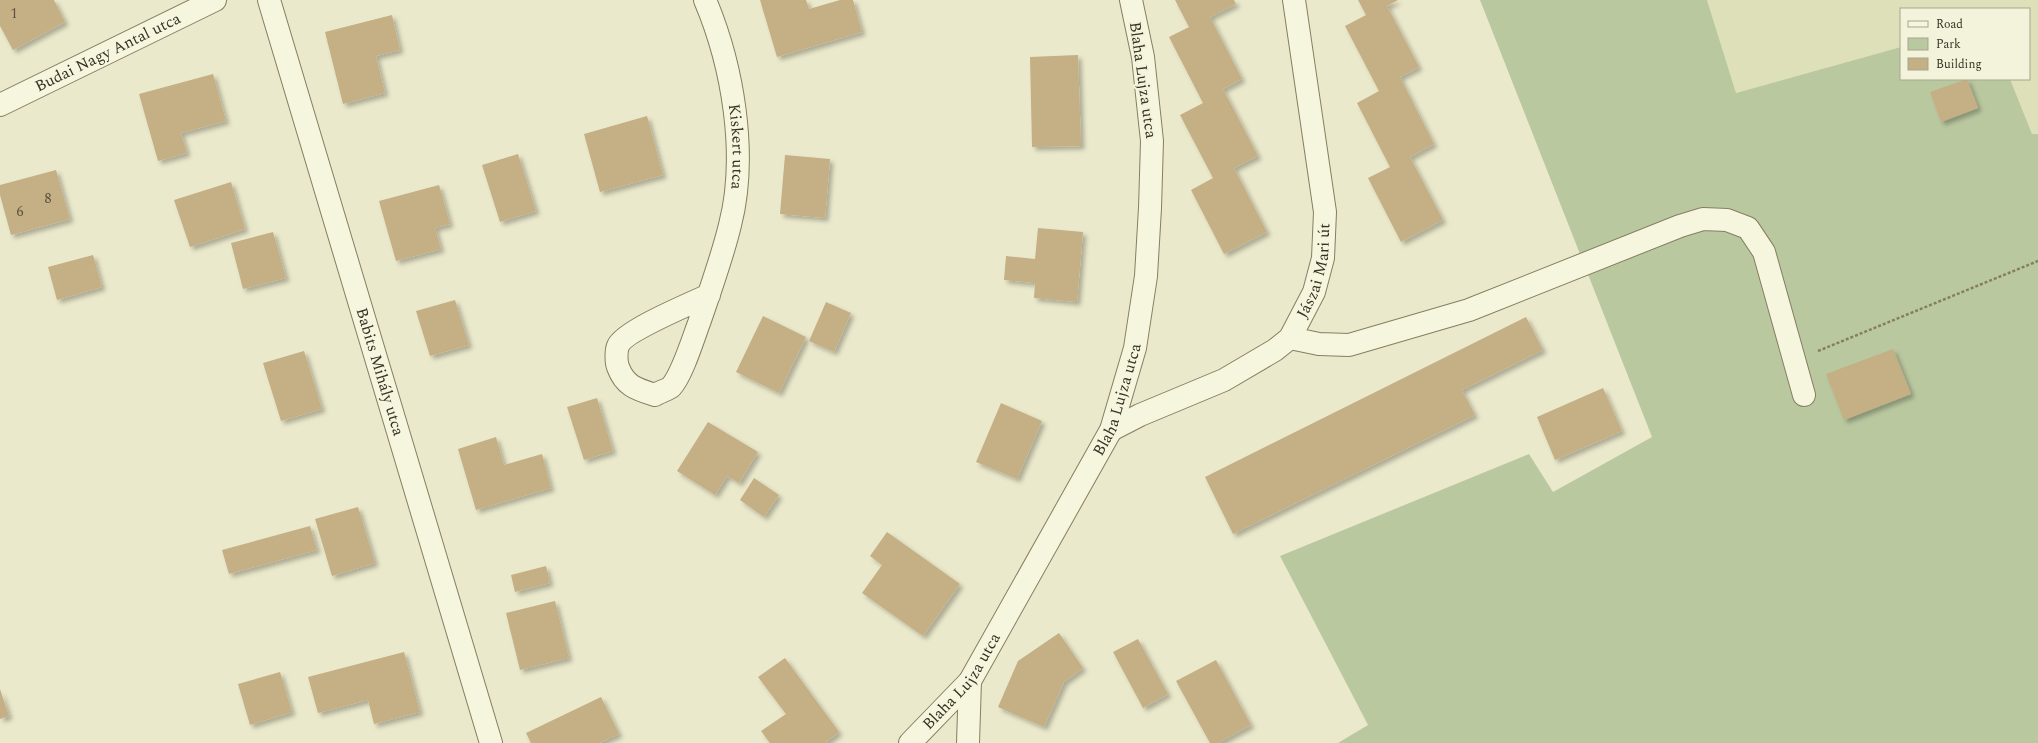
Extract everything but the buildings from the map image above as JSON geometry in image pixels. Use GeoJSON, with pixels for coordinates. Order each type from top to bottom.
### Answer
{"type":"FeatureCollection","features":[{"type":"Feature","properties":{"kind":"street","name":"Budai Nagy Antal utca"},"geometry":{"type":"LineString","coordinates":[[0,105],[215,0]]}},
{"type":"Feature","properties":{"kind":"street","name":"Babits Mihály utca"},"geometry":{"type":"LineString","coordinates":[[269,0],[491,743]]}},
{"type":"Feature","properties":{"kind":"street","name":"Kiskert utca"},"geometry":{"type":"LineString","coordinates":[[705,0],[716,24],[728,69],[737,125],[737,176],[730,224],[709,295],[683,365],[671,387],[655,395],[636,389],[622,378],[616,363],[618,346],[630,334],[709,295]]}},
{"type":"Feature","properties":{"kind":"street","name":"Blaha Lujza utca"},"geometry":{"type":"LineString","coordinates":[[910,743],[970,681],[1111,430],[1135,348],[1146,276],[1150,208],[1152,141],[1143,57],[1131,0]]}},
{"type":"Feature","properties":{"kind":"street","name":"Jászai Mari út"},"geometry":{"type":"LineString","coordinates":[[1111,430],[1140,415],[1224,380],[1275,350],[1290,338],[1314,292],[1323,258],[1325,212],[1294,0]]}},
{"type":"Feature","properties":{"kind":"street"},"geometry":{"type":"LineString","coordinates":[[1290,338],[1319,344],[1349,345],[1469,310],[1680,226],[1703,219],[1727,220],[1748,228],[1764,252],[1804,395]]}},
{"type":"Feature","properties":{"kind":"street"},"geometry":{"type":"LineString","coordinates":[[968,743],[970,681]]}},
{"type":"Feature","properties":{"kind":"path"},"geometry":{"type":"LineString","coordinates":[[1795,360],[2038,261]]}},
{"type":"Feature","properties":{"kind":"green space"},"geometry":{"type":"Polygon","coordinates":[[[1480,0],[1707,0],[1736,93],[1900,47],[1900,80],[2010,80],[2032,134],[2038,134],[2038,743],[1338,743],[1368,725],[1280,556],[1529,454],[1553,492],[1652,437],[1480,0]]]}},
{"type":"Feature","properties":{"kind":"green space"},"geometry":{"type":"Polygon","coordinates":[[[1707,0],[2038,0],[2038,134],[2032,134],[2010,80],[2030,80],[2030,8],[1900,8],[1900,47],[1736,93],[1707,0]]]}}]}
